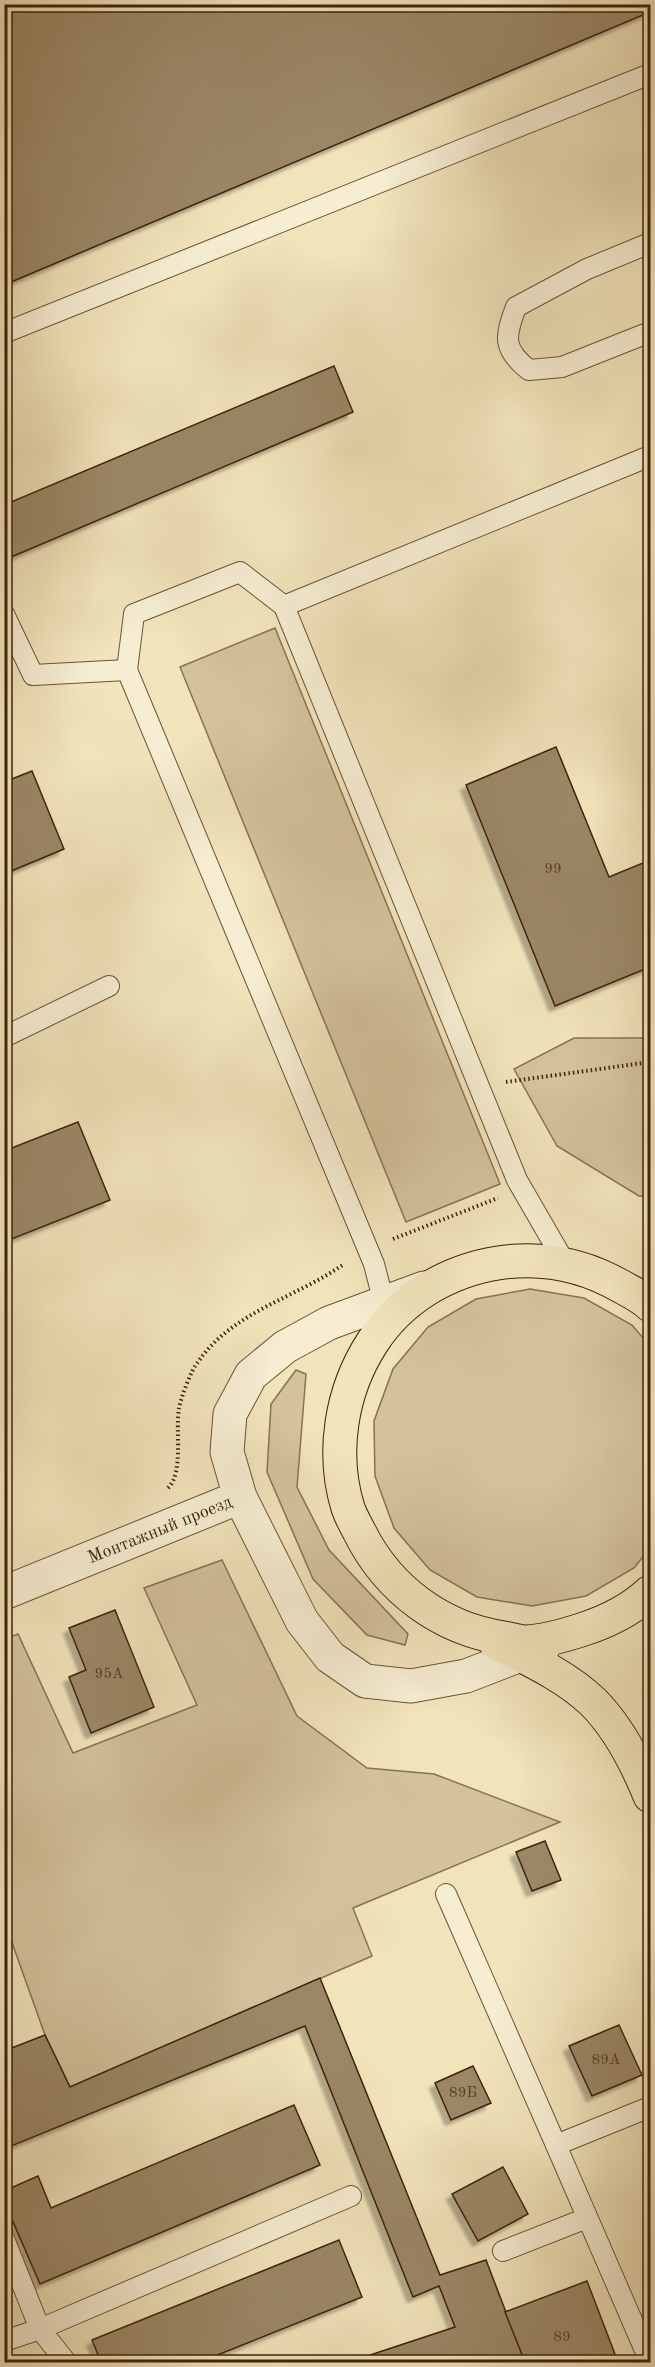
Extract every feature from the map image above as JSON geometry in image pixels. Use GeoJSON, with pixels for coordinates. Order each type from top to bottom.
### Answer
{"type":"FeatureCollection","features":[{"type":"Feature","properties":{"kind":"main road"},"geometry":{"type":"LineString","coordinates":[[651,1288],[565,1263],[519,1260],[474,1267],[429,1286],[385,1313],[363,1357],[344,1406],[339,1457],[348,1509],[371,1556],[406,1594],[443,1619],[522,1656],[566,1681],[593,1703],[617,1733],[651,1796]]}},
{"type":"Feature","properties":{"kind":"main road"},"geometry":{"type":"LineString","coordinates":[[602,1275],[651,1305]]}},
{"type":"Feature","properties":{"kind":"main road"},"geometry":{"type":"LineString","coordinates":[[480,1635],[526,1642],[570,1634],[601,1624],[638,1603],[651,1592]]}},
{"type":"Feature","properties":{"kind":"street"},"geometry":{"type":"LineString","coordinates":[[240,1497],[227,1452],[229,1423],[230,1414],[251,1375],[285,1347],[329,1323],[385,1313]]}},
{"type":"Feature","properties":{"kind":"street","name":"Монтажный проезд"},"geometry":{"type":"LineString","coordinates":[[4,1593],[240,1497],[302,1621],[330,1657],[365,1681],[411,1686],[466,1676],[522,1656],[570,1634]]}},
{"type":"Feature","properties":{"kind":"lane"},"geometry":{"type":"LineString","coordinates":[[4,333],[651,74]]}},
{"type":"Feature","properties":{"kind":"lane"},"geometry":{"type":"LineString","coordinates":[[651,243],[587,269],[516,307],[506,332],[514,358],[529,370],[562,367],[651,332]]}},
{"type":"Feature","properties":{"kind":"lane"},"geometry":{"type":"LineString","coordinates":[[284,606],[651,456]]}},
{"type":"Feature","properties":{"kind":"lane"},"geometry":{"type":"LineString","coordinates":[[385,1313],[374,1264],[127,669],[134,614],[240,572],[284,606],[517,1180],[565,1263]]}},
{"type":"Feature","properties":{"kind":"lane"},"geometry":{"type":"LineString","coordinates":[[4,614],[33,675],[127,669]]}},
{"type":"Feature","properties":{"kind":"lane"},"geometry":{"type":"LineString","coordinates":[[4,1038],[109,987]]}},
{"type":"Feature","properties":{"kind":"lane"},"geometry":{"type":"LineString","coordinates":[[446,1894],[644,2348]]}},
{"type":"Feature","properties":{"kind":"lane"},"geometry":{"type":"LineString","coordinates":[[556,2145],[651,2107]]}},
{"type":"Feature","properties":{"kind":"lane"},"geometry":{"type":"LineString","coordinates":[[4,2341],[40,2329],[351,2196]]}},
{"type":"Feature","properties":{"kind":"lane"},"geometry":{"type":"LineString","coordinates":[[503,2252],[587,2218]]}},
{"type":"Feature","properties":{"kind":"lane"},"geometry":{"type":"LineString","coordinates":[[4,2239],[40,2329],[66,2362]]}},
{"type":"Feature","properties":{"kind":"path"},"geometry":{"type":"LineString","coordinates":[[478,1085],[651,1062]]}},
{"type":"Feature","properties":{"kind":"shaded area"},"geometry":{"type":"Polygon","coordinates":[[[275,628],[500,1184],[406,1222],[180,667],[275,628]]]}},
{"type":"Feature","properties":{"kind":"shaded area"},"geometry":{"type":"Polygon","coordinates":[[[574,1038],[650,1038],[650,1197],[639,1196],[557,1146],[514,1069],[574,1038]]]}},
{"type":"Feature","properties":{"kind":"shaded area"},"geometry":{"type":"Polygon","coordinates":[[[530,1289],[584,1298],[632,1325],[650,1346],[650,1548],[634,1568],[586,1596],[532,1606],[477,1597],[430,1570],[394,1528],[375,1476],[374,1421],[393,1369],[428,1327],[476,1299],[530,1289]]]}},
{"type":"Feature","properties":{"kind":"shaded area"},"geometry":{"type":"Polygon","coordinates":[[[296,1370],[306,1374],[297,1487],[329,1550],[408,1634],[405,1645],[367,1635],[313,1579],[267,1472],[271,1404],[296,1370]]]}},
{"type":"Feature","properties":{"kind":"shaded area"},"geometry":{"type":"Polygon","coordinates":[[[222,1560],[297,1716],[367,1768],[434,1774],[560,1822],[353,1908],[372,1956],[70,2087],[45,2035],[5,1923],[5,1639],[18,1634],[73,1753],[197,1705],[144,1588],[222,1560]]]}},
{"type":"Feature","properties":{"kind":"building"},"geometry":{"type":"Polygon","coordinates":[[[4,4],[650,4],[650,12],[4,285],[4,4]]]}},
{"type":"Feature","properties":{"kind":"building"},"geometry":{"type":"Polygon","coordinates":[[[334,366],[353,412],[4,560],[4,505],[334,366]]]}},
{"type":"Feature","properties":{"kind":"building"},"geometry":{"type":"Polygon","coordinates":[[[556,747],[609,877],[650,860],[650,967],[555,1006],[466,785],[556,747]]]}},
{"type":"Feature","properties":{"kind":"building"},"geometry":{"type":"Polygon","coordinates":[[[32,771],[64,849],[4,874],[4,782],[32,771]]]}},
{"type":"Feature","properties":{"kind":"building"},"geometry":{"type":"Polygon","coordinates":[[[78,1122],[110,1200],[4,1242],[4,1151],[78,1122]]]}},
{"type":"Feature","properties":{"kind":"building"},"geometry":{"type":"Polygon","coordinates":[[[115,1610],[154,1707],[91,1733],[69,1677],[86,1670],[69,1628],[115,1610]]]}},
{"type":"Feature","properties":{"kind":"building"},"geometry":{"type":"Polygon","coordinates":[[[545,1841],[561,1880],[532,1891],[516,1852],[545,1841]]]}},
{"type":"Feature","properties":{"kind":"building"},"geometry":{"type":"Polygon","coordinates":[[[320,1978],[440,2275],[486,2260],[525,2362],[349,2362],[455,2327],[439,2286],[413,2297],[305,2026],[4,2149],[4,2051],[45,2035],[70,2087],[320,1978]]]}},
{"type":"Feature","properties":{"kind":"building"},"geometry":{"type":"Polygon","coordinates":[[[619,2025],[642,2075],[592,2096],[569,2046],[619,2025]]]}},
{"type":"Feature","properties":{"kind":"building"},"geometry":{"type":"Polygon","coordinates":[[[473,2066],[491,2103],[451,2120],[435,2083],[473,2066]]]}},
{"type":"Feature","properties":{"kind":"building"},"geometry":{"type":"Polygon","coordinates":[[[294,2105],[320,2165],[40,2284],[4,2201],[4,2191],[38,2176],[51,2208],[294,2105]]]}},
{"type":"Feature","properties":{"kind":"building"},"geometry":{"type":"Polygon","coordinates":[[[503,2167],[528,2214],[478,2241],[452,2194],[503,2167]]]}},
{"type":"Feature","properties":{"kind":"building"},"geometry":{"type":"Polygon","coordinates":[[[339,2240],[362,2297],[200,2362],[101,2362],[92,2340],[339,2240]]]}},
{"type":"Feature","properties":{"kind":"building"},"geometry":{"type":"Polygon","coordinates":[[[587,2281],[618,2362],[525,2362],[505,2312],[587,2281]]]}}]}
